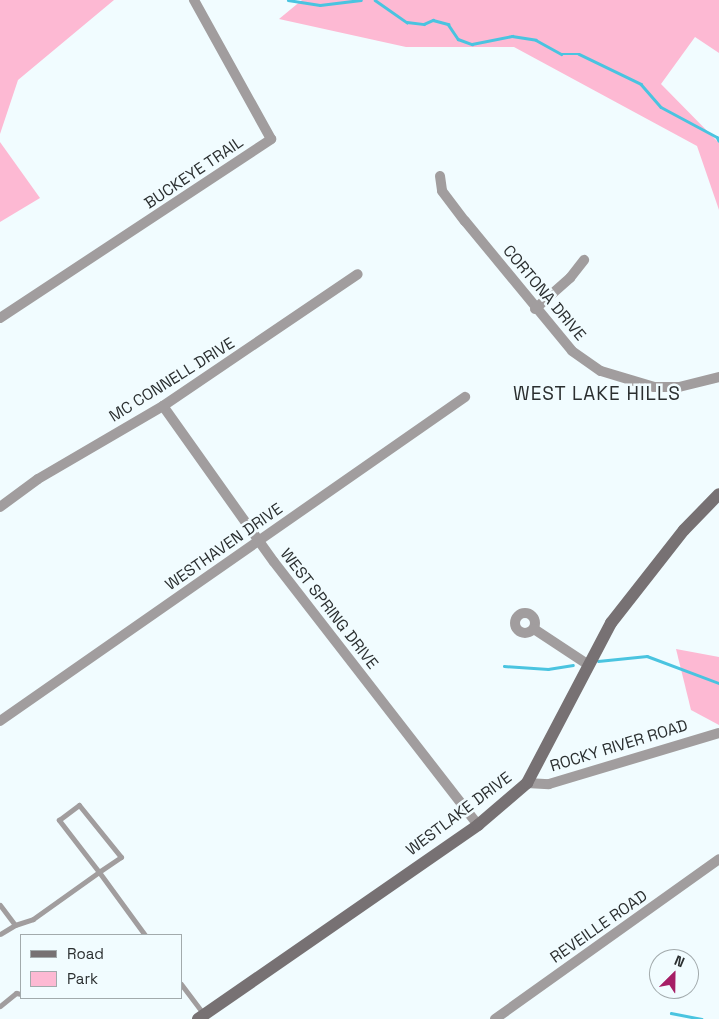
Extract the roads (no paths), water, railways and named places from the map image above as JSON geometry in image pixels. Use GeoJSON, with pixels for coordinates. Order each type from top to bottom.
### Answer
{"type":"FeatureCollection","features":[{"type":"Feature","properties":{"kind":"street","name":"BUCKEYE TRAIL"},"geometry":{"type":"LineString","coordinates":[[0,318],[271,139],[194,0]]}},
{"type":"Feature","properties":{"kind":"street","name":"CORTONA DRIVE"},"geometry":{"type":"LineString","coordinates":[[440,176],[442,191],[535,309],[572,351],[601,372],[620,379],[654,387],[679,387],[719,377]]}},
{"type":"Feature","properties":{"kind":"street"},"geometry":{"type":"LineString","coordinates":[[535,309],[570,278],[584,260]]}},
{"type":"Feature","properties":{"kind":"street","name":"MC CONNELL DRIVE"},"geometry":{"type":"LineString","coordinates":[[0,508],[38,479],[164,406],[358,274]]}},
{"type":"Feature","properties":{"kind":"street","name":"WESTHAVEN DRIVE"},"geometry":{"type":"LineString","coordinates":[[0,721],[465,397]]}},
{"type":"Feature","properties":{"kind":"street","name":"WEST SPRING DRIVE"},"geometry":{"type":"LineString","coordinates":[[164,406],[258,541],[478,824]]}},
{"type":"Feature","properties":{"kind":"street","name":"WESTLAKE DRIVE"},"geometry":{"type":"LineString","coordinates":[[201,1017],[478,824],[526,783],[587,664],[617,615],[684,530],[719,494]]}},
{"type":"Feature","properties":{"kind":"street"},"geometry":{"type":"LineString","coordinates":[[534,629],[587,664]]}},
{"type":"Feature","properties":{"kind":"street","name":"ROCKY RIVER ROAD"},"geometry":{"type":"LineString","coordinates":[[526,783],[549,784],[719,733]]}},
{"type":"Feature","properties":{"kind":"street","name":"REVEILLE ROAD"},"geometry":{"type":"LineString","coordinates":[[495,1019],[719,859]]}},
{"type":"Feature","properties":{"kind":"lane"},"geometry":{"type":"LineString","coordinates":[[0,934],[15,925],[33,919],[99,872],[121,857],[79,805],[59,820],[99,872],[144,934]]}},
{"type":"Feature","properties":{"kind":"lane"},"geometry":{"type":"LineString","coordinates":[[0,905],[15,925]]}},
{"type":"Feature","properties":{"kind":"lane"},"geometry":{"type":"LineString","coordinates":[[182,986],[201,1017]]}},
{"type":"Feature","properties":{"kind":"lane"},"geometry":{"type":"LineString","coordinates":[[0,1006],[16,993],[20,994]]}},
{"type":"Feature","properties":{"kind":"waterway"},"geometry":{"type":"LineString","coordinates":[[288,0],[320,5],[361,0]]}},
{"type":"Feature","properties":{"kind":"waterway"},"geometry":{"type":"LineString","coordinates":[[375,0],[407,22],[424,24],[433,20],[448,24],[458,39],[472,44],[512,36],[536,40],[561,54],[579,54],[641,84],[661,107],[717,137],[719,141]]}},
{"type":"Feature","properties":{"kind":"waterway"},"geometry":{"type":"LineString","coordinates":[[598,661],[647,656],[719,683]]}},
{"type":"Feature","properties":{"kind":"waterway"},"geometry":{"type":"LineString","coordinates":[[504,666],[548,669],[573,665]]}},
{"type":"Feature","properties":{"kind":"waterway"},"geometry":{"type":"LineString","coordinates":[[671,1013],[701,1019]]}},
{"type":"Feature","properties":{"kind":"district","name":"WEST LAKE HILLS"},"geometry":{"type":"Point","coordinates":[597,394]}}]}
